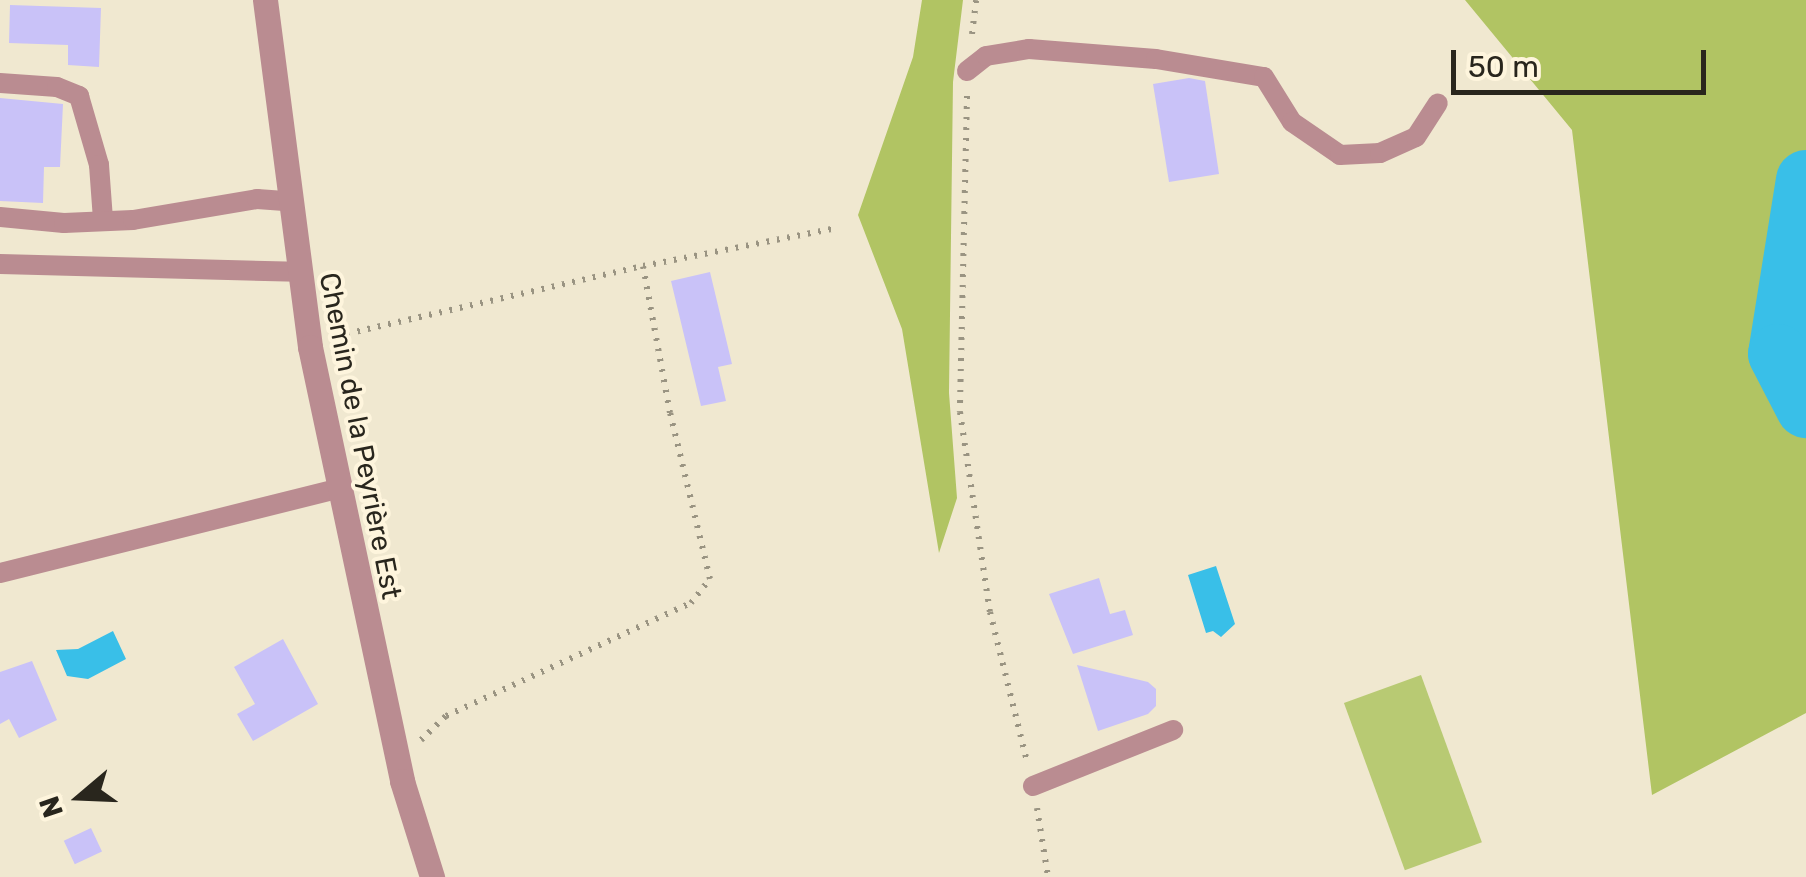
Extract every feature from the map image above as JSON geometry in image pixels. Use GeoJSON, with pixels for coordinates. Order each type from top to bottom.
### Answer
{"type":"FeatureCollection","features":[{"type":"Feature","properties":{"kind":"street","name":"Chemin de la Peyrière Est"},"geometry":{"type":"LineString","coordinates":[[265,0],[297,272],[337,489],[402,781],[432,877]]}},
{"type":"Feature","properties":{"kind":"lane"},"geometry":{"type":"LineString","coordinates":[[967,71],[986,56],[1029,49],[1156,59],[1264,76],[1292,122],[1340,154],[1380,153],[1416,137],[1438,103]]}},
{"type":"Feature","properties":{"kind":"lane"},"geometry":{"type":"LineString","coordinates":[[0,83],[57,87],[79,96],[99,165],[103,219]]}},
{"type":"Feature","properties":{"kind":"lane"},"geometry":{"type":"LineString","coordinates":[[0,217],[64,223],[134,220],[257,199],[288,201]]}},
{"type":"Feature","properties":{"kind":"lane"},"geometry":{"type":"LineString","coordinates":[[0,264],[297,272]]}},
{"type":"Feature","properties":{"kind":"lane"},"geometry":{"type":"LineString","coordinates":[[0,573],[337,489]]}},
{"type":"Feature","properties":{"kind":"lane"},"geometry":{"type":"LineString","coordinates":[[1034,786],[1173,730]]}},
{"type":"Feature","properties":{"kind":"path"},"geometry":{"type":"LineString","coordinates":[[976,0],[967,71],[960,412],[990,612],[1034,786],[1048,877]]}},
{"type":"Feature","properties":{"kind":"path"},"geometry":{"type":"LineString","coordinates":[[310,347],[348,332],[643,266],[831,229]]}},
{"type":"Feature","properties":{"kind":"path"},"geometry":{"type":"LineString","coordinates":[[402,781],[416,745],[446,716],[690,603],[710,579],[670,413],[643,266]]}},
{"type":"Feature","properties":{"kind":"green space"},"geometry":{"type":"Polygon","coordinates":[[[922,0],[963,0],[953,82],[949,393],[957,498],[939,553],[902,329],[858,215],[913,57],[922,0]]]}},
{"type":"Feature","properties":{"kind":"green space"},"geometry":{"type":"Polygon","coordinates":[[[1465,0],[1806,0],[1806,713],[1652,795],[1572,130],[1465,0]]]}},
{"type":"Feature","properties":{"kind":"green space"},"geometry":{"type":"Polygon","coordinates":[[[1421,675],[1482,842],[1405,870],[1344,703],[1421,675]]]}},
{"type":"Feature","properties":{"kind":"water"},"geometry":{"type":"Polygon","coordinates":[[[1216,566],[1235,624],[1221,637],[1213,631],[1206,633],[1188,575],[1216,566]]]}},
{"type":"Feature","properties":{"kind":"water"},"geometry":{"type":"Polygon","coordinates":[[[113,631],[126,659],[88,679],[67,676],[56,650],[78,649],[113,631]]]}},
{"type":"Feature","properties":{"kind":"building"},"geometry":{"type":"Polygon","coordinates":[[[10,5],[101,8],[99,67],[68,65],[68,45],[9,43],[10,5]]]}},
{"type":"Feature","properties":{"kind":"building"},"geometry":{"type":"Polygon","coordinates":[[[1189,78],[1205,81],[1219,174],[1169,182],[1153,84],[1189,78]]]}},
{"type":"Feature","properties":{"kind":"building"},"geometry":{"type":"Polygon","coordinates":[[[0,98],[63,104],[60,167],[44,167],[43,203],[0,201],[0,98]]]}},
{"type":"Feature","properties":{"kind":"building"},"geometry":{"type":"Polygon","coordinates":[[[710,272],[732,364],[718,367],[726,401],[701,406],[671,281],[710,272]]]}},
{"type":"Feature","properties":{"kind":"building"},"geometry":{"type":"Polygon","coordinates":[[[1099,578],[1110,614],[1125,610],[1133,635],[1073,654],[1049,594],[1099,578]]]}},
{"type":"Feature","properties":{"kind":"building"},"geometry":{"type":"Polygon","coordinates":[[[283,639],[318,704],[253,741],[237,714],[255,704],[234,667],[283,639]]]}},
{"type":"Feature","properties":{"kind":"building"},"geometry":{"type":"Polygon","coordinates":[[[32,661],[57,720],[19,738],[9,719],[0,724],[0,672],[32,661]]]}},
{"type":"Feature","properties":{"kind":"building"},"geometry":{"type":"Polygon","coordinates":[[[1077,665],[1148,682],[1156,689],[1156,706],[1148,714],[1098,731],[1077,665]]]}},
{"type":"Feature","properties":{"kind":"building"},"geometry":{"type":"Polygon","coordinates":[[[91,828],[102,852],[75,864],[64,841],[91,828]]]}},
{"type":"Feature","properties":{"kind":"waterway"},"geometry":{"type":"LineString","coordinates":[[1806,180],[1778,354],[1806,408]]}}]}
